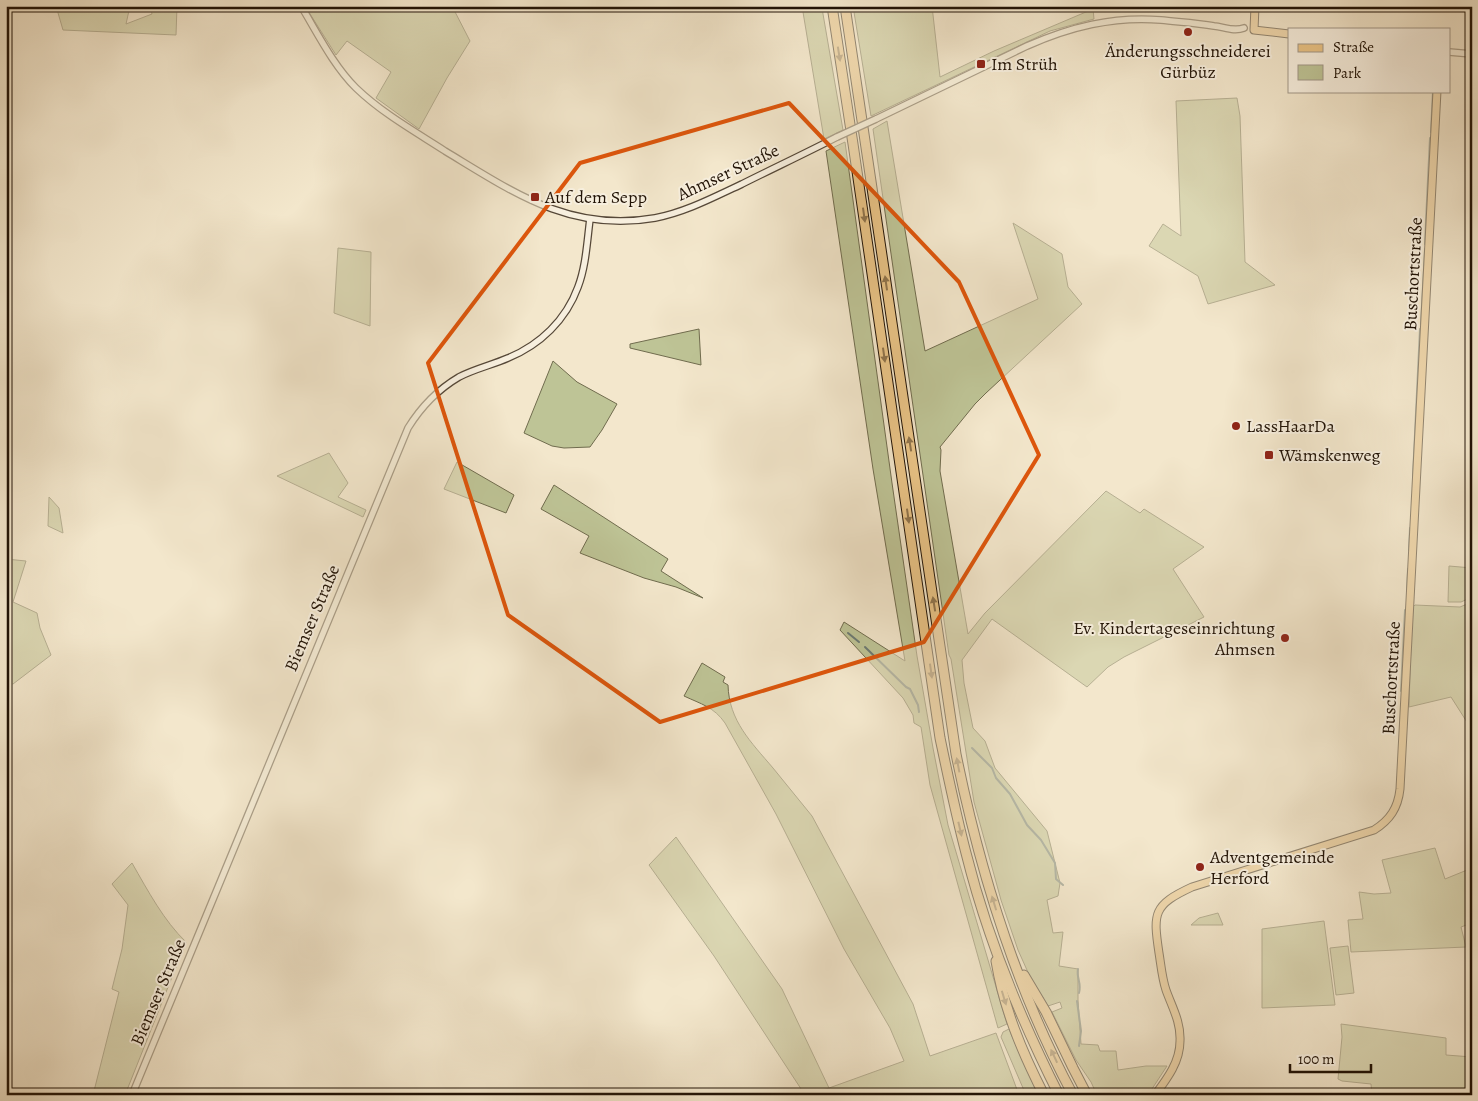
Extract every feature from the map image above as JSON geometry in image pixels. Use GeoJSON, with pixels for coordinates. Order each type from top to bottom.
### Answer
{"type":"FeatureCollection","features":[{"type":"Feature","properties":{"kind":"highway"},"geometry":{"type":"LineString","coordinates":[[832,6],[940,738],[966,854],[992,939],[1023,1020],[1059,1095]]}},
{"type":"Feature","properties":{"kind":"highway"},"geometry":{"type":"LineString","coordinates":[[845,6],[956,754],[968,813],[984,872],[1009,950],[1035,1014],[1074,1095]]}},
{"type":"Feature","properties":{"kind":"highway"},"geometry":{"type":"LineString","coordinates":[[992,939],[1000,987],[1012,1024],[1044,1095]]}},
{"type":"Feature","properties":{"kind":"highway"},"geometry":{"type":"LineString","coordinates":[[1009,950],[1045,1010],[1088,1095]]}},
{"type":"Feature","properties":{"kind":"main road"},"geometry":{"type":"LineString","coordinates":[[1254,30],[1255,6]]}},
{"type":"Feature","properties":{"kind":"main road","name":"Ahmser Straße"},"geometry":{"type":"LineString","coordinates":[[1254,30],[1288,34]]}},
{"type":"Feature","properties":{"kind":"main road","name":"Buschortstraße"},"geometry":{"type":"LineString","coordinates":[[1155,1095],[1175,1064],[1180,1040],[1180,1024],[1162,977],[1156,927],[1157,916],[1164,904],[1176,895],[1192,888],[1374,830],[1390,816],[1398,803],[1407,678],[1437,92]]}},
{"type":"Feature","properties":{"kind":"street","name":"Ahmser Straße"},"geometry":{"type":"LineString","coordinates":[[301,6],[343,73],[378,108],[519,195],[550,209],[590,220],[610,221],[654,218],[680,211],[720,194],[1048,36],[1077,27],[1102,22],[1141,19],[1219,27],[1240,27],[1254,30]]}},
{"type":"Feature","properties":{"kind":"street"},"geometry":{"type":"LineString","coordinates":[[1450,52],[1472,54]]}},
{"type":"Feature","properties":{"kind":"street","name":"Biemser Straße"},"geometry":{"type":"LineString","coordinates":[[132,1095],[408,428],[424,406],[447,385],[472,371],[510,358],[528,349],[556,324],[570,306],[581,278],[590,220]]}},
{"type":"Feature","properties":{"kind":"highlighted area"},"geometry":{"type":"Polygon","coordinates":[[[789,103],[959,282],[1039,455],[924,642],[660,722],[508,615],[428,363],[580,163],[789,103]]]}},
{"type":"Feature","properties":{"kind":"green space"},"geometry":{"type":"Polygon","coordinates":[[[56,6],[130,6],[126,24],[152,14],[150,6],[177,6],[176,35],[63,30],[56,6]]]}},
{"type":"Feature","properties":{"kind":"green space"},"geometry":{"type":"Polygon","coordinates":[[[305,6],[452,6],[470,41],[419,129],[376,98],[391,72],[347,41],[336,55],[305,6]]]}},
{"type":"Feature","properties":{"kind":"green space"},"geometry":{"type":"Polygon","coordinates":[[[802,6],[822,6],[843,130],[824,139],[802,6]]]}},
{"type":"Feature","properties":{"kind":"green space"},"geometry":{"type":"Polygon","coordinates":[[[853,6],[932,6],[940,77],[994,51],[1093,9],[1094,19],[1050,31],[871,116],[853,6]]]}},
{"type":"Feature","properties":{"kind":"green space"},"geometry":{"type":"Polygon","coordinates":[[[1237,98],[1240,116],[1245,262],[1275,285],[1208,304],[1198,276],[1149,246],[1163,224],[1181,236],[1176,101],[1237,98]]]}},
{"type":"Feature","properties":{"kind":"green space"},"geometry":{"type":"Polygon","coordinates":[[[887,121],[925,351],[1038,299],[1013,223],[1062,254],[1068,287],[1082,304],[975,404],[940,447],[940,471],[968,634],[985,613],[1106,491],[1140,513],[1144,509],[1204,547],[1173,569],[1204,617],[1124,657],[1108,667],[1087,687],[992,619],[962,660],[964,683],[973,728],[985,741],[995,768],[1047,831],[1060,883],[1058,896],[1047,900],[1053,933],[1063,932],[1059,966],[1078,969],[1081,1044],[1098,1045],[1100,1051],[1116,1051],[1118,1070],[1146,1066],[1167,1066],[1148,1095],[1097,1095],[1091,1082],[1076,1060],[1052,1012],[1062,1008],[1060,1002],[1048,1006],[1035,988],[1018,950],[1001,900],[974,802],[949,655],[873,129],[887,121]]]}},
{"type":"Feature","properties":{"kind":"green space"},"geometry":{"type":"Polygon","coordinates":[[[845,142],[917,656],[948,825],[1007,1024],[998,1028],[930,785],[921,727],[914,723],[913,715],[903,698],[840,630],[844,622],[905,661],[873,469],[826,151],[845,142]]]}},
{"type":"Feature","properties":{"kind":"green space"},"geometry":{"type":"Polygon","coordinates":[[[338,248],[371,252],[370,326],[334,313],[338,248]]]}},
{"type":"Feature","properties":{"kind":"green space"},"geometry":{"type":"Polygon","coordinates":[[[699,329],[701,365],[630,348],[630,344],[699,329]]]}},
{"type":"Feature","properties":{"kind":"green space"},"geometry":{"type":"Polygon","coordinates":[[[553,361],[577,382],[617,404],[590,447],[564,448],[552,446],[524,433],[553,361]]]}},
{"type":"Feature","properties":{"kind":"green space"},"geometry":{"type":"Polygon","coordinates":[[[329,453],[348,483],[338,497],[366,510],[363,517],[277,476],[329,453]]]}},
{"type":"Feature","properties":{"kind":"green space"},"geometry":{"type":"Polygon","coordinates":[[[457,462],[514,495],[506,513],[444,489],[457,462]]]}},
{"type":"Feature","properties":{"kind":"green space"},"geometry":{"type":"Polygon","coordinates":[[[554,485],[668,559],[661,571],[703,598],[580,553],[589,536],[541,509],[554,485]]]}},
{"type":"Feature","properties":{"kind":"green space"},"geometry":{"type":"Polygon","coordinates":[[[49,497],[59,508],[63,533],[48,526],[49,497]]]}},
{"type":"Feature","properties":{"kind":"green space"},"geometry":{"type":"Polygon","coordinates":[[[6,559],[26,561],[13,602],[37,613],[40,628],[51,655],[13,684],[6,685],[6,559]]]}},
{"type":"Feature","properties":{"kind":"green space"},"geometry":{"type":"Polygon","coordinates":[[[1449,566],[1472,568],[1472,597],[1461,602],[1448,602],[1449,566]]]}},
{"type":"Feature","properties":{"kind":"green space"},"geometry":{"type":"Polygon","coordinates":[[[1472,602],[1472,730],[1451,697],[1409,707],[1412,608],[1415,605],[1460,607],[1472,602]]]}},
{"type":"Feature","properties":{"kind":"green space"},"geometry":{"type":"Polygon","coordinates":[[[702,663],[725,677],[723,682],[728,685],[732,710],[743,730],[812,816],[913,1004],[930,1056],[996,1033],[1019,1095],[824,1095],[830,1092],[829,1088],[904,1061],[890,1028],[844,949],[776,814],[725,723],[712,710],[684,696],[702,663]]]}},
{"type":"Feature","properties":{"kind":"green space"},"geometry":{"type":"Polygon","coordinates":[[[676,837],[782,989],[829,1088],[805,1095],[714,956],[649,865],[676,837]]]}},
{"type":"Feature","properties":{"kind":"green space"},"geometry":{"type":"Polygon","coordinates":[[[1435,848],[1445,879],[1472,868],[1472,923],[1461,927],[1466,947],[1351,952],[1348,920],[1363,919],[1359,892],[1374,894],[1391,893],[1382,860],[1435,848]]]}},
{"type":"Feature","properties":{"kind":"green space"},"geometry":{"type":"Polygon","coordinates":[[[132,863],[163,915],[186,942],[125,1095],[93,1095],[119,992],[112,989],[122,949],[128,905],[112,884],[132,863]]]}},
{"type":"Feature","properties":{"kind":"green space"},"geometry":{"type":"Polygon","coordinates":[[[1218,913],[1223,925],[1191,925],[1199,918],[1218,913]]]}},
{"type":"Feature","properties":{"kind":"green space"},"geometry":{"type":"Polygon","coordinates":[[[1324,921],[1335,1005],[1262,1008],[1262,929],[1324,921]]]}},
{"type":"Feature","properties":{"kind":"green space"},"geometry":{"type":"Polygon","coordinates":[[[1348,946],[1354,993],[1336,995],[1330,948],[1348,946]]]}},
{"type":"Feature","properties":{"kind":"green space"},"geometry":{"type":"Polygon","coordinates":[[[1341,1024],[1446,1038],[1446,1055],[1472,1057],[1472,1095],[1372,1095],[1371,1084],[1338,1079],[1342,1037],[1341,1024]]]}},
{"type":"Feature","properties":{"kind":"green space"},"geometry":{"type":"Polygon","coordinates":[[[1009,1029],[1038,1095],[1026,1095],[1001,1037],[1003,1032],[1009,1029]]]}},
{"type":"Feature","properties":{"kind":"waterway"},"geometry":{"type":"LineString","coordinates":[[1431,132],[1433,92]]}},
{"type":"Feature","properties":{"kind":"waterway"},"geometry":{"type":"LineString","coordinates":[[1426,221],[1430,138]]}},
{"type":"Feature","properties":{"kind":"waterway"},"geometry":{"type":"LineString","coordinates":[[1425,244],[1426,222]]}},
{"type":"Feature","properties":{"kind":"waterway"},"geometry":{"type":"LineString","coordinates":[[1421,324],[1425,249]]}},
{"type":"Feature","properties":{"kind":"waterway"},"geometry":{"type":"LineString","coordinates":[[1413,476],[1420,329]]}},
{"type":"Feature","properties":{"kind":"waterway"},"geometry":{"type":"LineString","coordinates":[[1409,550],[1410,528]]}},
{"type":"Feature","properties":{"kind":"waterway"},"geometry":{"type":"LineString","coordinates":[[1407,592],[1408,569]]}},
{"type":"Feature","properties":{"kind":"waterway"},"geometry":{"type":"LineString","coordinates":[[1401,691],[1405,610]]}},
{"type":"Feature","properties":{"kind":"waterway"},"geometry":{"type":"LineString","coordinates":[[848,633],[859,642]]}},
{"type":"Feature","properties":{"kind":"waterway"},"geometry":{"type":"LineString","coordinates":[[865,647],[910,689],[918,705],[919,712]]}},
{"type":"Feature","properties":{"kind":"waterway"},"geometry":{"type":"LineString","coordinates":[[972,748],[992,768],[996,778],[1010,794],[1027,825],[1041,840],[1055,863],[1056,879],[1063,885]]}},
{"type":"Feature","properties":{"kind":"waterway"},"geometry":{"type":"LineString","coordinates":[[1078,969],[1079,993]]}},
{"type":"Feature","properties":{"kind":"waterway"},"geometry":{"type":"LineString","coordinates":[[1077,1001],[1081,1031],[1079,1046]]}},
{"type":"Feature","properties":{"kind":"place","name":"Änderungsschneiderei Gürbüz"},"geometry":{"type":"Point","coordinates":[1188,32]}},
{"type":"Feature","properties":{"kind":"place","name":"Im Strüh"},"geometry":{"type":"Point","coordinates":[981,64]}},
{"type":"Feature","properties":{"kind":"place","name":"Auf dem Sepp"},"geometry":{"type":"Point","coordinates":[535,197]}},
{"type":"Feature","properties":{"kind":"place","name":"LassHaarDa"},"geometry":{"type":"Point","coordinates":[1236,426]}},
{"type":"Feature","properties":{"kind":"place","name":"Wämskenweg"},"geometry":{"type":"Point","coordinates":[1269,455]}},
{"type":"Feature","properties":{"kind":"place","name":"Ev. Kindertageseinrichtung Ahmsen"},"geometry":{"type":"Point","coordinates":[1285,638]}},
{"type":"Feature","properties":{"kind":"place","name":"Adventgemeinde Herford"},"geometry":{"type":"Point","coordinates":[1200,867]}}]}
